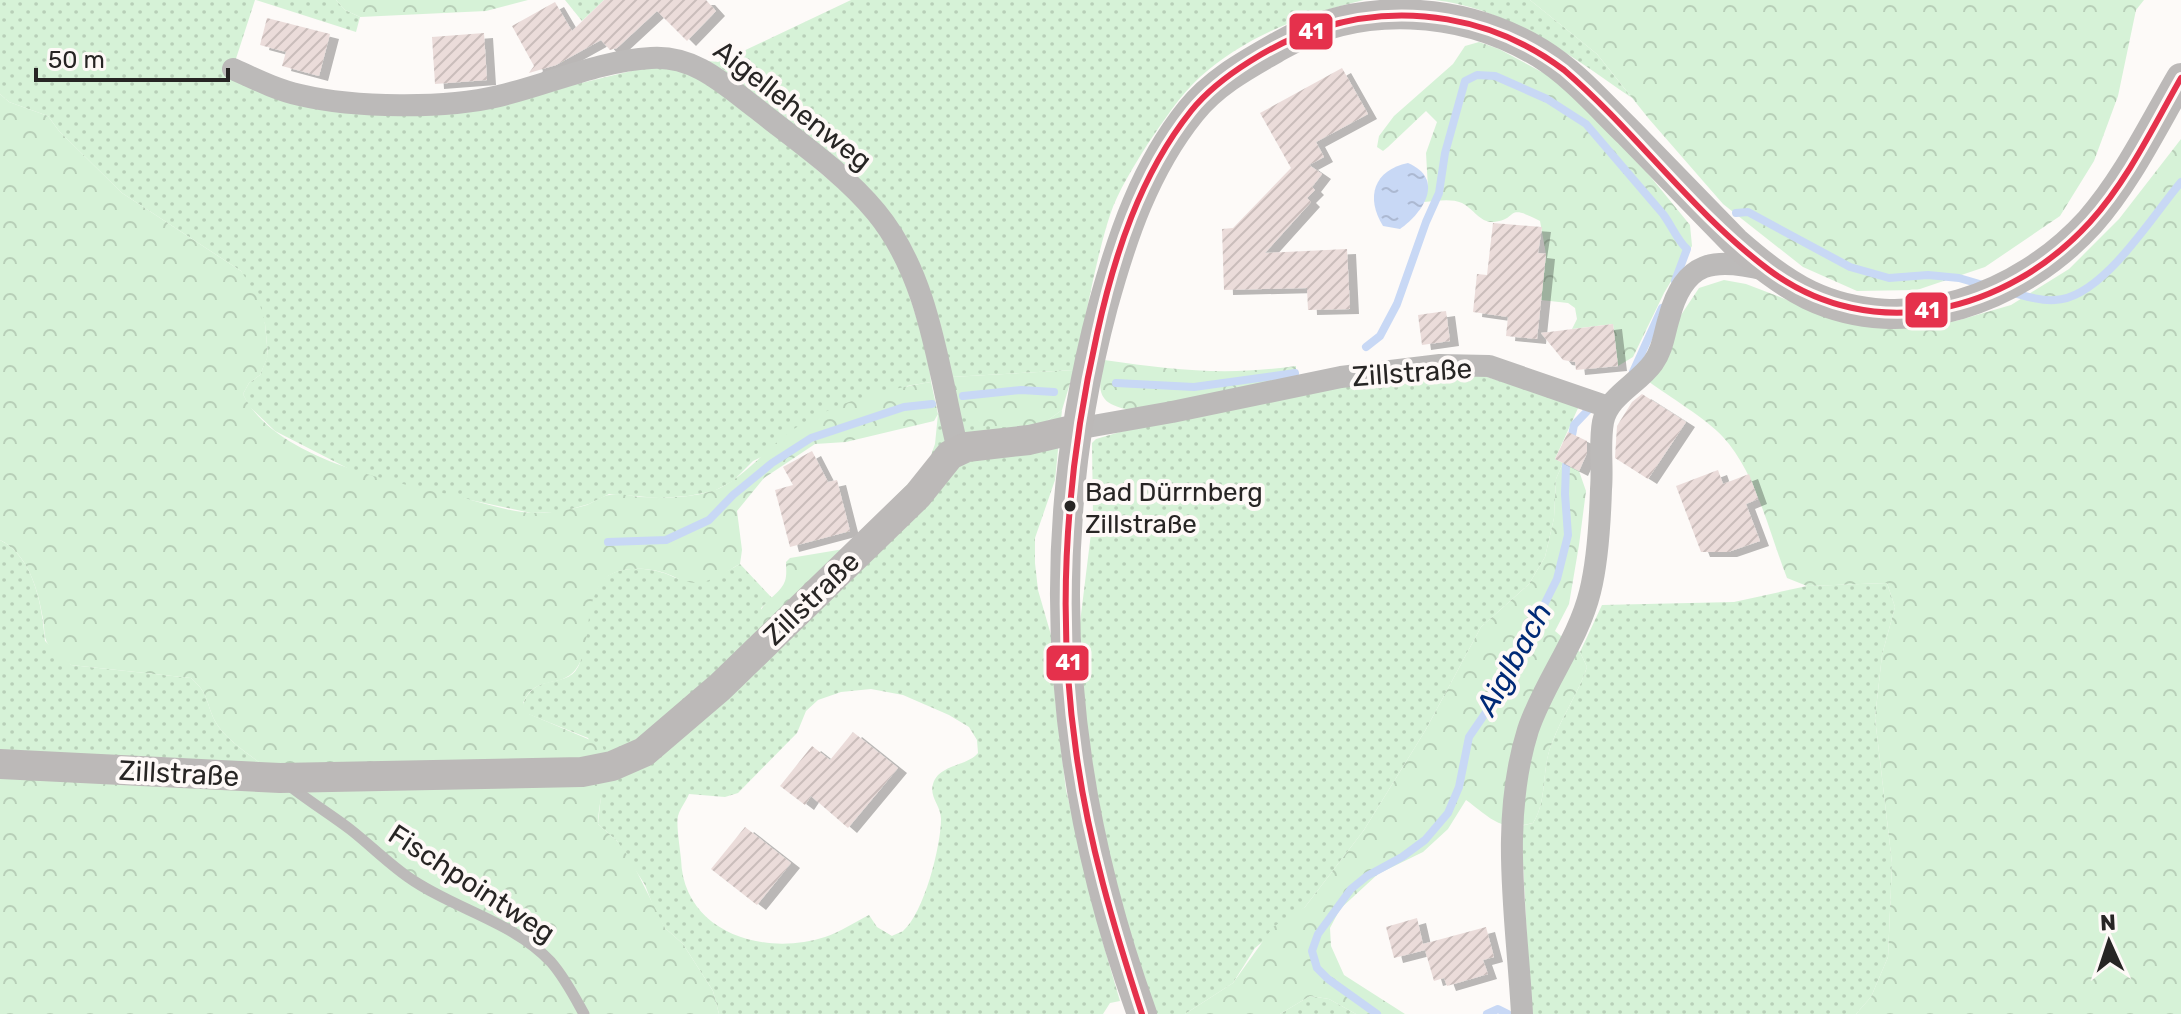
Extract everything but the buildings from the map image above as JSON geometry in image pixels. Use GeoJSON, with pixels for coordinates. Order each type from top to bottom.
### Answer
{"type":"FeatureCollection","features":[{"type":"Feature","properties":{"kind":"main road"},"geometry":{"type":"LineString","coordinates":[[1142,1014],[1120,954],[1098,874],[1072,733],[1064,575],[1076,429],[1112,271],[1135,205],[1152,169],[1191,110],[1223,79],[1302,33],[1351,18],[1403,13],[1439,16],[1472,24],[1537,51],[1571,74],[1735,242],[1771,271],[1810,295],[1842,307],[1874,313],[1915,313],[1959,306],[1993,292],[2028,273],[2058,251],[2089,222],[2120,182],[2181,78]]}},
{"type":"Feature","properties":{"kind":"main road","name":"Zillstraße"},"geometry":{"type":"LineString","coordinates":[[0,764],[280,778],[582,772],[629,761],[644,752],[731,677],[918,495],[944,461],[958,450],[980,444],[1029,440],[1076,429]]}},
{"type":"Feature","properties":{"kind":"street","name":"Aigellehenweg"},"geometry":{"type":"LineString","coordinates":[[233,69],[302,96],[418,105],[496,97],[612,63],[651,58],[691,62],[737,94],[838,174],[875,210],[889,229],[903,254],[926,312],[958,450]]}},
{"type":"Feature","properties":{"kind":"street"},"geometry":{"type":"LineString","coordinates":[[1522,1014],[1511,871],[1517,789],[1529,728],[1576,633],[1591,588],[1602,489],[1600,405],[1646,372],[1656,359],[1673,303],[1692,274],[1713,256],[1716,243],[1704,210]]}},
{"type":"Feature","properties":{"kind":"street"},"geometry":{"type":"LineString","coordinates":[[1706,265],[1734,262],[1771,271]]}},
{"type":"Feature","properties":{"kind":"street","name":"Zillstraße"},"geometry":{"type":"LineString","coordinates":[[1076,429],[1341,377],[1440,365],[1489,366],[1600,405]]}},
{"type":"Feature","properties":{"kind":"lane","name":"Fischpointweg"},"geometry":{"type":"LineString","coordinates":[[280,778],[408,877],[443,899],[525,940],[550,961],[567,983],[584,1014]]}},
{"type":"Feature","properties":{"kind":"green space"},"geometry":{"type":"Polygon","coordinates":[[[0,0],[255,0],[231,74],[326,107],[577,84],[652,66],[698,74],[755,117],[856,203],[879,230],[901,270],[927,350],[931,382],[907,386],[753,461],[733,481],[714,491],[688,496],[659,498],[609,494],[561,512],[531,513],[355,472],[275,431],[249,406],[243,394],[249,383],[260,375],[268,355],[265,324],[241,271],[122,193],[59,131],[48,116],[9,102],[0,94],[0,0]]]}},
{"type":"Feature","properties":{"kind":"green space"},"geometry":{"type":"Polygon","coordinates":[[[256,0],[336,0],[345,10],[360,17],[356,32],[256,0]]]}},
{"type":"Feature","properties":{"kind":"green space"},"geometry":{"type":"Polygon","coordinates":[[[336,0],[528,0],[486,11],[360,17],[345,10],[336,0]]]}},
{"type":"Feature","properties":{"kind":"green space"},"geometry":{"type":"Polygon","coordinates":[[[565,0],[604,0],[582,21],[565,0]]]}},
{"type":"Feature","properties":{"kind":"green space"},"geometry":{"type":"Polygon","coordinates":[[[851,0],[1364,0],[1320,12],[1256,38],[1218,62],[1178,101],[1142,153],[1113,206],[1099,253],[1074,370],[951,377],[915,262],[708,61],[718,62],[735,55],[851,0]]]}},
{"type":"Feature","properties":{"kind":"green space"},"geometry":{"type":"Polygon","coordinates":[[[1435,0],[1530,0],[1597,54],[1632,98],[1563,51],[1514,24],[1489,13],[1435,0]]]}},
{"type":"Feature","properties":{"kind":"green space"},"geometry":{"type":"Polygon","coordinates":[[[1530,0],[2144,0],[2136,10],[2118,96],[2094,161],[2060,216],[1985,267],[1917,290],[1857,291],[1803,267],[1723,204],[1597,54],[1530,0]]]}},
{"type":"Feature","properties":{"kind":"green space"},"geometry":{"type":"Polygon","coordinates":[[[1479,42],[1499,49],[1553,78],[1636,159],[1690,225],[1692,246],[1664,293],[1633,357],[1618,366],[1613,324],[1572,329],[1577,319],[1575,308],[1568,303],[1541,300],[1546,254],[1540,221],[1516,212],[1502,221],[1489,222],[1458,201],[1424,202],[1428,188],[1426,153],[1437,122],[1426,111],[1383,151],[1377,147],[1379,136],[1394,116],[1453,64],[1465,46],[1479,42]]]}},
{"type":"Feature","properties":{"kind":"green space"},"geometry":{"type":"Polygon","coordinates":[[[0,94],[9,102],[48,116],[59,131],[122,193],[241,271],[258,297],[268,356],[260,375],[249,383],[243,394],[258,416],[280,435],[307,451],[369,475],[504,509],[533,513],[587,505],[613,494],[640,497],[694,495],[712,491],[733,480],[784,436],[826,411],[877,393],[931,382],[938,414],[934,421],[846,442],[815,444],[764,478],[737,511],[742,550],[740,564],[707,581],[695,583],[658,571],[640,569],[622,570],[607,576],[592,603],[584,650],[576,669],[563,679],[535,688],[523,703],[529,714],[602,745],[605,772],[598,824],[617,841],[632,862],[665,928],[683,944],[713,991],[719,1014],[0,1014],[0,777],[268,769],[219,728],[204,694],[191,678],[71,665],[58,656],[45,638],[35,585],[25,563],[0,540],[0,94]]]}},
{"type":"Feature","properties":{"kind":"green space"},"geometry":{"type":"Polygon","coordinates":[[[2181,139],[2181,1014],[1856,1014],[1871,997],[1888,957],[1892,863],[1875,718],[1882,655],[1895,607],[1887,583],[1807,586],[1787,578],[1761,504],[1734,452],[1707,423],[1648,381],[1679,318],[1699,288],[1724,280],[1746,284],[1798,304],[1896,325],[1956,321],[2011,305],[2069,269],[2119,219],[2181,139]]]}},
{"type":"Feature","properties":{"kind":"green space"},"geometry":{"type":"Polygon","coordinates":[[[1104,360],[1200,370],[1246,371],[1296,366],[1296,378],[1138,411],[1115,406],[1103,397],[1100,382],[1104,360]]]}},
{"type":"Feature","properties":{"kind":"green space"},"geometry":{"type":"Polygon","coordinates":[[[1074,370],[1062,410],[1036,429],[971,425],[957,402],[951,377],[1074,370]]]}},
{"type":"Feature","properties":{"kind":"green space"},"geometry":{"type":"Polygon","coordinates":[[[1468,371],[1579,406],[1555,459],[1563,463],[1556,479],[1554,518],[1545,557],[1529,584],[1481,627],[1425,731],[1364,830],[1305,907],[1255,948],[1233,983],[1185,1014],[1157,1014],[1125,927],[1089,763],[1078,639],[1093,517],[1092,443],[1120,432],[1333,386],[1468,371]]]}},
{"type":"Feature","properties":{"kind":"green space"},"geometry":{"type":"Polygon","coordinates":[[[957,402],[1036,429],[1062,410],[1055,480],[1035,538],[1035,563],[1038,590],[1051,635],[1066,790],[1120,1001],[1110,1003],[1103,1014],[719,1014],[713,991],[683,944],[665,928],[645,885],[617,841],[598,824],[604,766],[588,738],[528,714],[523,704],[536,687],[574,673],[582,655],[595,592],[607,576],[622,570],[657,571],[680,579],[698,579],[740,564],[772,598],[761,608],[765,627],[928,464],[935,444],[938,414],[957,402]],[[871,689],[841,692],[818,700],[806,711],[797,733],[738,793],[725,797],[689,794],[678,820],[685,884],[696,905],[711,921],[730,933],[777,944],[825,937],[869,915],[877,927],[892,936],[903,931],[911,922],[930,878],[938,845],[941,819],[933,784],[941,773],[978,753],[977,740],[969,727],[903,695],[871,689]]]}},
{"type":"Feature","properties":{"kind":"green space"},"geometry":{"type":"Polygon","coordinates":[[[1563,463],[1579,471],[1586,491],[1569,604],[1555,631],[1580,652],[1587,667],[1549,753],[1538,814],[1533,823],[1512,826],[1496,822],[1466,800],[1448,829],[1423,852],[1378,874],[1340,909],[1330,928],[1331,946],[1344,975],[1405,1014],[1356,1014],[1329,999],[1310,996],[1280,1014],[1185,1014],[1233,983],[1273,927],[1305,907],[1364,830],[1425,731],[1481,627],[1529,584],[1545,557],[1554,518],[1556,479],[1563,463]]]}},
{"type":"Feature","properties":{"kind":"green space"},"geometry":{"type":"Polygon","coordinates":[[[0,540],[21,558],[34,583],[45,641],[71,665],[191,678],[204,694],[219,728],[268,769],[0,777],[0,540]]]}},
{"type":"Feature","properties":{"kind":"green space"},"geometry":{"type":"Polygon","coordinates":[[[844,549],[765,627],[760,621],[761,609],[782,587],[786,579],[786,562],[790,558],[844,549]]]}},
{"type":"Feature","properties":{"kind":"green space"},"geometry":{"type":"Polygon","coordinates":[[[1887,583],[1895,607],[1882,655],[1875,718],[1892,863],[1888,957],[1871,997],[1856,1014],[1531,1014],[1521,826],[1533,823],[1538,814],[1549,753],[1587,667],[1580,652],[1602,605],[1734,602],[1807,586],[1887,583]]]}},
{"type":"Feature","properties":{"kind":"green space"},"geometry":{"type":"Polygon","coordinates":[[[1310,996],[1329,999],[1356,1014],[1280,1014],[1310,996]]]}},
{"type":"Feature","properties":{"kind":"water"},"geometry":{"type":"Polygon","coordinates":[[[1408,163],[1426,178],[1427,196],[1417,214],[1400,229],[1383,226],[1375,205],[1376,186],[1387,172],[1408,163]]]}},
{"type":"Feature","properties":{"kind":"waterway"},"geometry":{"type":"LineString","coordinates":[[1366,347],[1380,336],[1397,304],[1439,193],[1445,153],[1465,81],[1477,75],[1495,76],[1547,99],[1586,124],[1663,214],[1687,249],[1675,281]]}},
{"type":"Feature","properties":{"kind":"waterway"},"geometry":{"type":"LineString","coordinates":[[2011,292],[2055,300],[2073,296],[2090,286],[2125,253],[2181,182]]}},
{"type":"Feature","properties":{"kind":"waterway"},"geometry":{"type":"LineString","coordinates":[[1736,213],[1748,212],[1850,267],[1889,278],[1928,275],[1959,278],[1983,285]]}},
{"type":"Feature","properties":{"kind":"waterway","name":"Aiglbach"},"geometry":{"type":"LineString","coordinates":[[1633,372],[1662,308]]}},
{"type":"Feature","properties":{"kind":"waterway"},"geometry":{"type":"LineString","coordinates":[[1116,383],[1194,387],[1295,373]]}},
{"type":"Feature","properties":{"kind":"waterway"},"geometry":{"type":"LineString","coordinates":[[963,396],[1021,390],[1054,392]]}},
{"type":"Feature","properties":{"kind":"waterway"},"geometry":{"type":"LineString","coordinates":[[608,542],[666,540],[709,520],[733,495],[772,463],[811,438],[904,407],[932,404]]}},
{"type":"Feature","properties":{"kind":"waterway","name":"Aiglbach"},"geometry":{"type":"LineString","coordinates":[[1377,1014],[1317,968],[1312,951],[1318,934],[1351,889],[1425,840],[1448,813],[1459,787],[1469,737],[1502,689],[1557,579],[1568,535],[1566,466],[1574,425],[1592,406]]}},
{"type":"Feature","properties":{"kind":"waterway","name":"Aiglbach"},"geometry":{"type":"LineString","coordinates":[[1487,1014],[1498,1009],[1508,1014]]}},
{"type":"Feature","properties":{"kind":"transit line","name":"41"},"geometry":{"type":"LineString","coordinates":[[1142,1014],[1103,884],[1087,818],[1076,751],[1066,647],[1071,490],[1086,386],[1104,305],[1131,217],[1173,136],[1191,111],[1217,85],[1250,61],[1286,42],[1352,20],[1384,16],[1447,19],[1508,37],[1564,70],[1616,119],[1715,223],[1769,270],[1809,294],[1851,308],[1894,313],[1937,309],[1979,297],[2019,279],[2057,253],[2104,206],[2139,153],[2181,78]]}},
{"type":"Feature","properties":{"kind":"place","name":"Bad Dürrnberg Zillstraße"},"geometry":{"type":"Point","coordinates":[1070,506]}}]}
